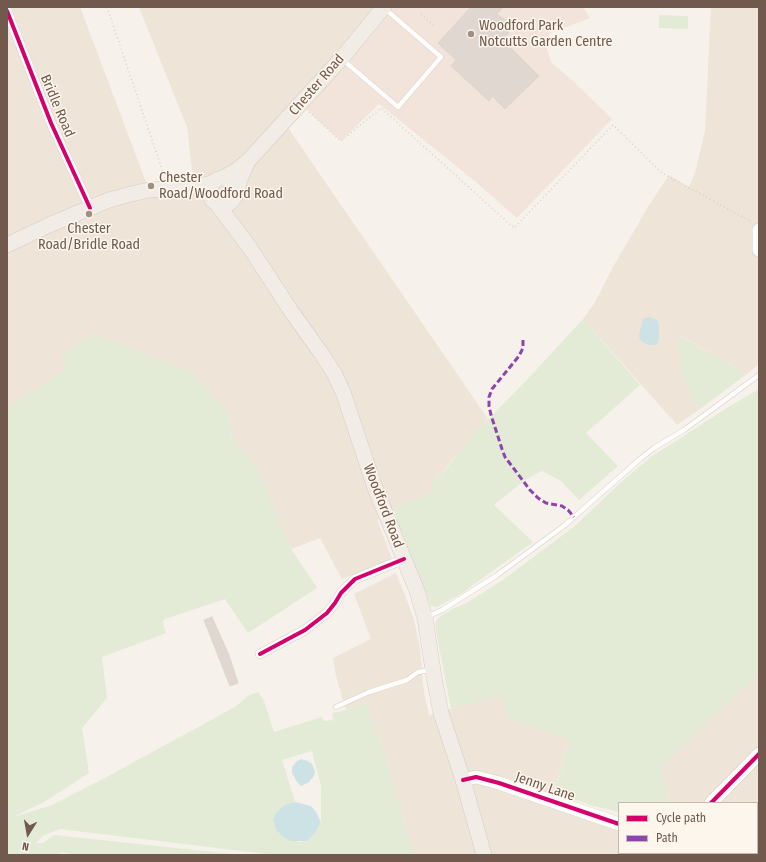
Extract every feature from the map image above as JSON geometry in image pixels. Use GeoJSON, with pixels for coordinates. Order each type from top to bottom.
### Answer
{"type":"FeatureCollection","features":[{"type":"Feature","properties":{"kind":"main road","name":"Chester Road"},"geometry":{"type":"LineString","coordinates":[[7,245],[49,225],[109,200],[149,190],[194,187],[218,180],[237,170],[249,160],[301,104],[383,7]]}},
{"type":"Feature","properties":{"kind":"main road","name":"Chester Road"},"geometry":{"type":"LineString","coordinates":[[236,194],[240,179],[249,160]]}},
{"type":"Feature","properties":{"kind":"main road"},"geometry":{"type":"LineString","coordinates":[[227,178],[234,183],[236,194],[233,200],[226,205],[215,202],[209,191],[218,180],[227,178]]}},
{"type":"Feature","properties":{"kind":"main road","name":"Chester Road"},"geometry":{"type":"LineString","coordinates":[[169,189],[202,195],[215,202]]}},
{"type":"Feature","properties":{"kind":"main road","name":"Woodford Road"},"geometry":{"type":"LineString","coordinates":[[236,194],[236,207],[250,248]]}},
{"type":"Feature","properties":{"kind":"main road","name":"Woodford Road"},"geometry":{"type":"LineString","coordinates":[[215,202],[250,248],[291,311],[322,353],[343,392],[374,485],[417,591],[425,618],[441,713],[463,780],[484,855]]}},
{"type":"Feature","properties":{"kind":"street","name":"Bridle Road"},"geometry":{"type":"LineString","coordinates":[[7,11],[52,123],[90,208]]}},
{"type":"Feature","properties":{"kind":"street"},"geometry":{"type":"LineString","coordinates":[[756,226],[759,250]]}},
{"type":"Feature","properties":{"kind":"street"},"geometry":{"type":"LineString","coordinates":[[260,654],[305,630],[327,613],[355,578],[404,559]]}},
{"type":"Feature","properties":{"kind":"street"},"geometry":{"type":"LineString","coordinates":[[711,802],[759,754]]}},
{"type":"Feature","properties":{"kind":"street","name":"Jenny Lane"},"geometry":{"type":"LineString","coordinates":[[463,780],[476,777],[499,783],[618,824]]}},
{"type":"Feature","properties":{"kind":"lane"},"geometry":{"type":"LineString","coordinates":[[341,58],[398,106],[441,57],[383,7]]}},
{"type":"Feature","properties":{"kind":"lane"},"geometry":{"type":"LineString","coordinates":[[425,618],[442,610],[496,576],[565,525],[640,458],[684,430],[759,375]]}},
{"type":"Feature","properties":{"kind":"lane"},"geometry":{"type":"LineString","coordinates":[[336,707],[369,692],[408,680],[418,672],[433,669]]}},
{"type":"Feature","properties":{"kind":"path"},"geometry":{"type":"LineString","coordinates":[[107,7],[169,189]]}},
{"type":"Feature","properties":{"kind":"path"},"geometry":{"type":"LineString","coordinates":[[421,14],[434,26]]}},
{"type":"Feature","properties":{"kind":"path"},"geometry":{"type":"LineString","coordinates":[[301,104],[341,141],[381,108],[514,228],[613,125],[662,173],[756,226]]}},
{"type":"Feature","properties":{"kind":"shaded area"},"geometry":{"type":"Polygon","coordinates":[[[7,7],[80,7],[149,190],[194,187],[187,127],[139,7],[378,7],[284,122],[488,419],[430,486],[433,491],[393,509],[377,520],[392,559],[342,579],[320,538],[291,549],[257,468],[232,439],[230,415],[191,372],[94,334],[61,355],[67,369],[7,408],[7,7]]]}},
{"type":"Feature","properties":{"kind":"shaded area"},"geometry":{"type":"Polygon","coordinates":[[[390,7],[583,7],[590,18],[550,33],[546,45],[551,62],[612,119],[517,218],[476,182],[379,104],[341,141],[304,107],[390,7]]]}},
{"type":"Feature","properties":{"kind":"shaded area"},"geometry":{"type":"Polygon","coordinates":[[[711,7],[759,7],[759,364],[747,374],[679,335],[680,372],[697,406],[700,409],[677,425],[583,319],[594,304],[613,267],[648,207],[669,175],[689,187],[695,173],[705,131],[711,7]]]}},
{"type":"Feature","properties":{"kind":"shaded area"},"geometry":{"type":"Polygon","coordinates":[[[648,317],[657,320],[659,324],[659,340],[657,344],[649,345],[640,340],[639,335],[643,319],[648,317]]]}},
{"type":"Feature","properties":{"kind":"shaded area"},"geometry":{"type":"Polygon","coordinates":[[[396,573],[414,620],[420,649],[424,693],[429,715],[501,695],[570,739],[551,800],[618,823],[618,854],[735,854],[414,855],[384,752],[366,703],[346,710],[336,676],[333,658],[371,639],[354,594],[396,573]]]}},
{"type":"Feature","properties":{"kind":"shaded area"},"geometry":{"type":"Polygon","coordinates":[[[759,673],[758,830],[758,802],[670,802],[660,767],[759,673]]]}},
{"type":"Feature","properties":{"kind":"shaded area"},"geometry":{"type":"Polygon","coordinates":[[[301,759],[312,764],[315,771],[314,776],[309,782],[301,786],[292,773],[292,767],[301,759]]]}},
{"type":"Feature","properties":{"kind":"shaded area"},"geometry":{"type":"Polygon","coordinates":[[[295,802],[311,806],[321,822],[315,833],[307,841],[291,841],[283,837],[276,830],[273,821],[276,813],[285,805],[295,802]]]}},
{"type":"Feature","properties":{"kind":"green space"},"geometry":{"type":"Polygon","coordinates":[[[659,15],[688,16],[688,29],[659,28],[659,15]]]}},
{"type":"Feature","properties":{"kind":"green space"},"geometry":{"type":"Polygon","coordinates":[[[583,319],[640,385],[586,433],[618,466],[579,500],[561,481],[542,471],[525,480],[494,505],[533,542],[462,593],[437,607],[431,606],[395,520],[397,518],[393,509],[433,491],[430,486],[450,464],[470,438],[525,382],[583,319]]]}},
{"type":"Feature","properties":{"kind":"green space"},"geometry":{"type":"Polygon","coordinates":[[[94,334],[191,372],[230,415],[232,439],[257,468],[291,549],[317,588],[248,633],[225,599],[165,619],[163,623],[166,633],[102,657],[107,698],[82,728],[89,773],[44,802],[13,817],[52,805],[235,707],[248,696],[258,692],[264,701],[274,732],[322,717],[324,721],[333,720],[332,713],[366,703],[384,752],[414,855],[275,855],[60,829],[42,836],[36,843],[43,843],[54,835],[241,855],[79,855],[60,852],[59,855],[7,855],[7,408],[67,369],[61,355],[94,334]],[[312,751],[282,760],[295,802],[285,805],[273,821],[276,830],[283,837],[300,842],[306,841],[315,833],[321,822],[321,786],[312,751]]]}},
{"type":"Feature","properties":{"kind":"green space"},"geometry":{"type":"Polygon","coordinates":[[[678,335],[747,374],[700,409],[697,406],[680,372],[678,335]]]}},
{"type":"Feature","properties":{"kind":"green space"},"geometry":{"type":"Polygon","coordinates":[[[759,389],[759,673],[660,767],[670,802],[618,802],[618,812],[593,806],[554,792],[570,739],[508,719],[501,695],[451,709],[435,623],[438,618],[452,609],[465,604],[503,580],[575,526],[620,483],[651,457],[759,389]]]}},
{"type":"Feature","properties":{"kind":"building"},"geometry":{"type":"Polygon","coordinates":[[[471,7],[503,7],[497,14],[507,21],[503,25],[509,33],[503,40],[539,76],[505,109],[492,96],[489,101],[451,66],[456,60],[438,43],[471,7]]]}},
{"type":"Feature","properties":{"kind":"building"},"geometry":{"type":"Polygon","coordinates":[[[212,617],[229,655],[238,683],[230,686],[204,620],[212,617]]]}},
{"type":"Feature","properties":{"kind":"marked path"},"geometry":{"type":"LineString","coordinates":[[523,340],[523,348],[519,356],[492,389],[489,397],[491,415],[505,457],[530,490],[546,503],[562,506],[574,517]]}},
{"type":"Feature","properties":{"kind":"cycle path"},"geometry":{"type":"LineString","coordinates":[[7,11],[51,123],[90,208]]}},
{"type":"Feature","properties":{"kind":"cycle path"},"geometry":{"type":"LineString","coordinates":[[260,654],[305,630],[327,613],[341,593],[355,579],[404,559]]}},
{"type":"Feature","properties":{"kind":"cycle path"},"geometry":{"type":"LineString","coordinates":[[712,802],[759,754]]}},
{"type":"Feature","properties":{"kind":"cycle path"},"geometry":{"type":"LineString","coordinates":[[463,780],[476,777],[499,783],[618,824]]}},
{"type":"Feature","properties":{"kind":"place","name":"Woodford Park Notcutts Garden Centre"},"geometry":{"type":"Point","coordinates":[471,34]}},
{"type":"Feature","properties":{"kind":"place","name":"Chester Road/Woodford Road"},"geometry":{"type":"Point","coordinates":[151,186]}},
{"type":"Feature","properties":{"kind":"place","name":"Chester Road/Bridle Road"},"geometry":{"type":"Point","coordinates":[89,214]}}]}
